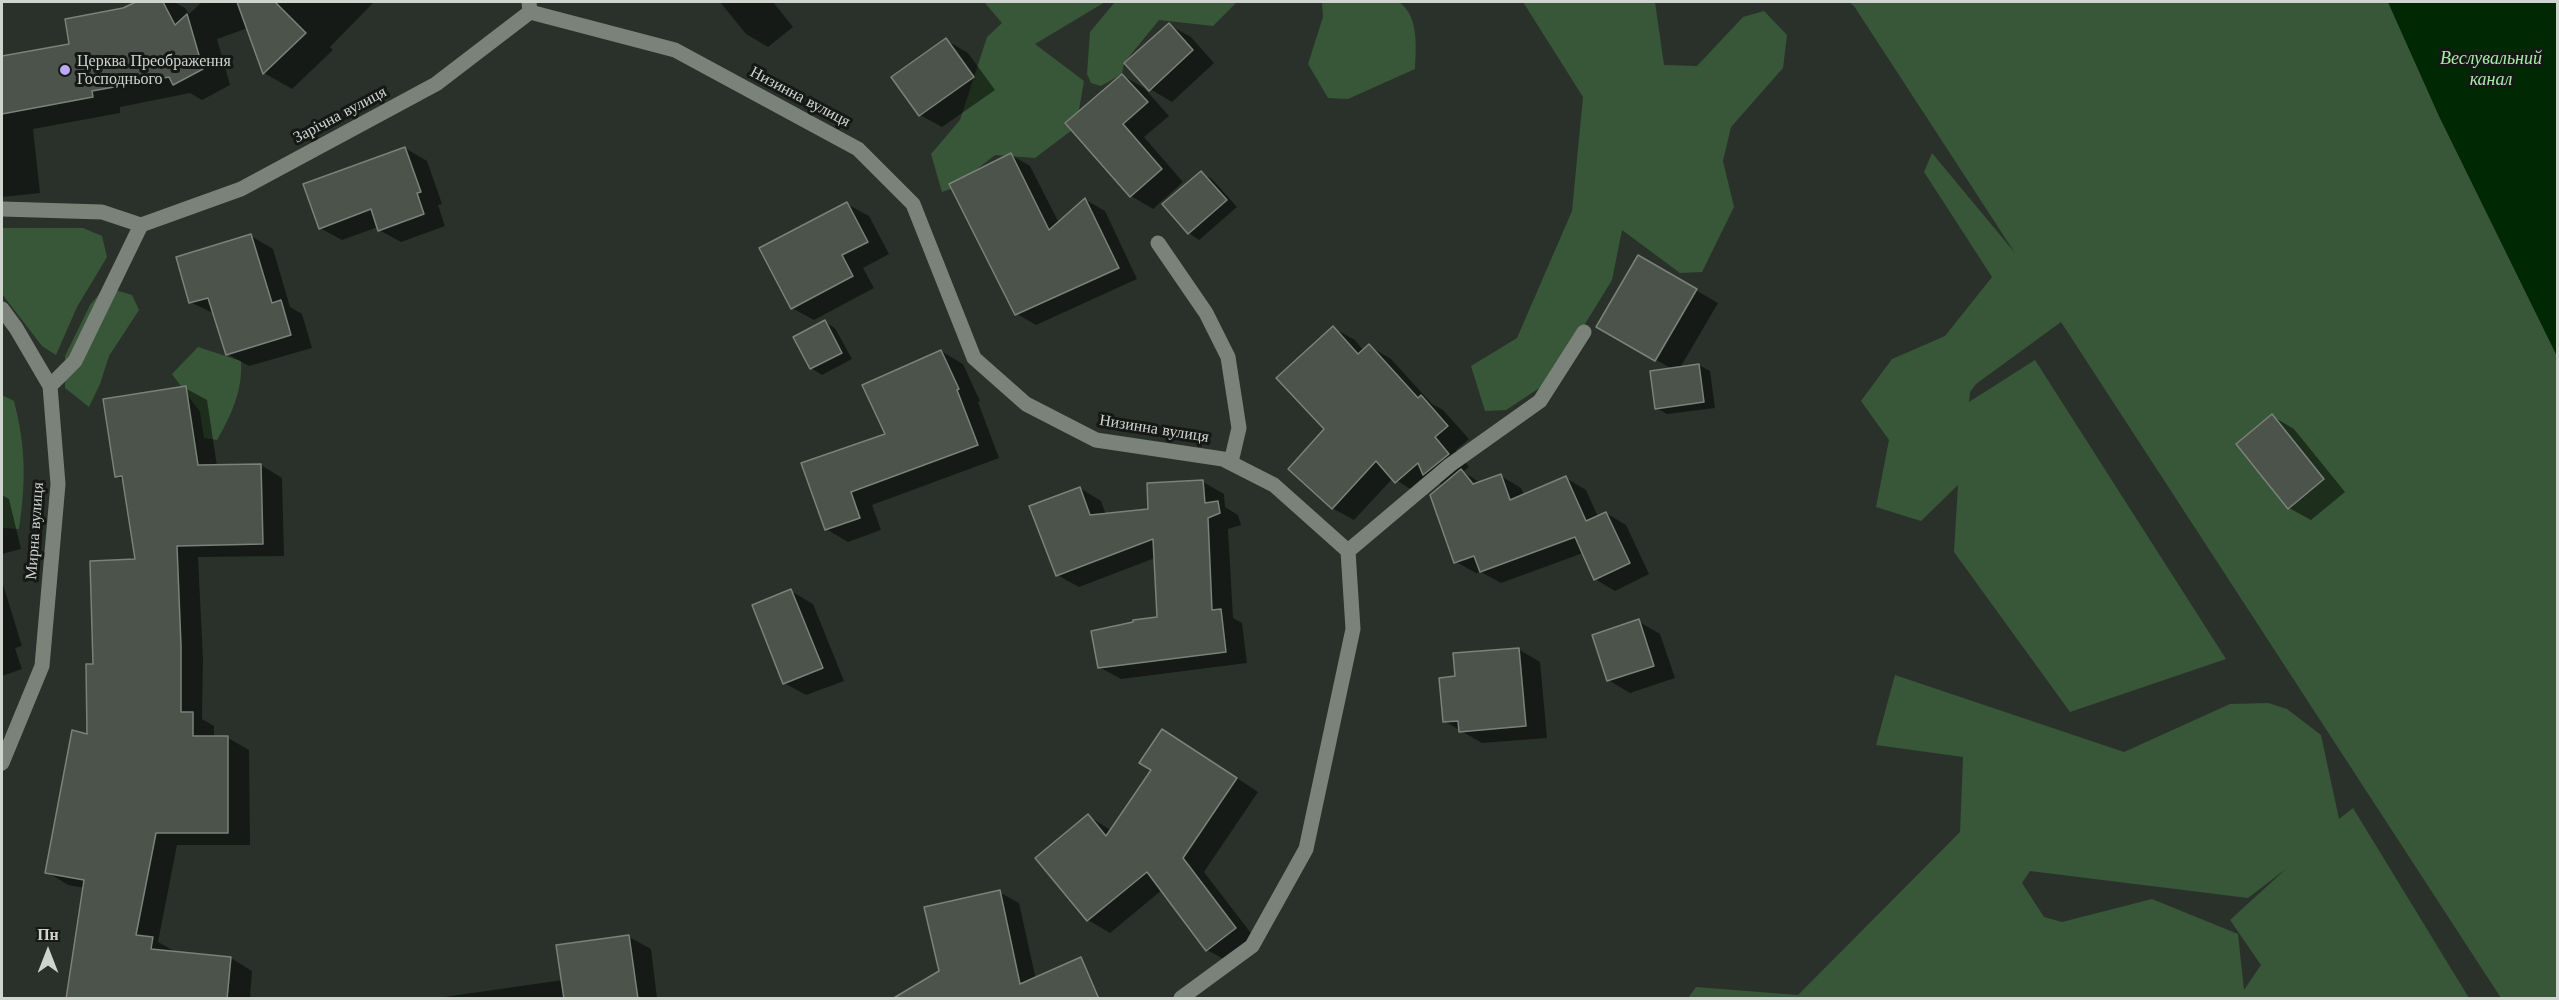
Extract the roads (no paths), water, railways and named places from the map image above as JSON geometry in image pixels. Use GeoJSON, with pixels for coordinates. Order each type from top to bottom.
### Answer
{"type":"FeatureCollection","features":[{"type":"Feature","properties":{"kind":"street","name":"Зарічна вулиця"},"geometry":{"type":"LineString","coordinates":[[141,225],[241,189],[436,84],[529,7]]}},
{"type":"Feature","properties":{"kind":"street","name":"Низинна вулиця"},"geometry":{"type":"LineString","coordinates":[[529,7],[675,50],[858,149],[913,204],[974,358],[1026,404],[1096,440],[1231,462],[1274,485],[1348,551]]}},
{"type":"Feature","properties":{"kind":"street"},"geometry":{"type":"LineString","coordinates":[[2,209],[102,212],[141,225],[75,361],[51,386]]}},
{"type":"Feature","properties":{"kind":"street"},"geometry":{"type":"LineString","coordinates":[[1158,243],[1206,313],[1228,357],[1239,428],[1231,462]]}},
{"type":"Feature","properties":{"kind":"street","name":"Мирна вулиця"},"geometry":{"type":"LineString","coordinates":[[2,309],[51,386],[58,484],[42,666],[2,763]]}},
{"type":"Feature","properties":{"kind":"street"},"geometry":{"type":"LineString","coordinates":[[1180,999],[1252,946],[1306,849],[1353,629],[1348,551],[1450,465],[1540,401],[1584,332]]}},
{"type":"Feature","properties":{"kind":"water","name":"Веслувальний канал"},"geometry":{"type":"Polygon","coordinates":[[[2388,2],[2557,2],[2557,356],[2439,116],[2388,2]]]}},
{"type":"Feature","properties":{"kind":"place","name":"Церква Преображення Господнього"},"geometry":{"type":"Point","coordinates":[65,70]}}]}
